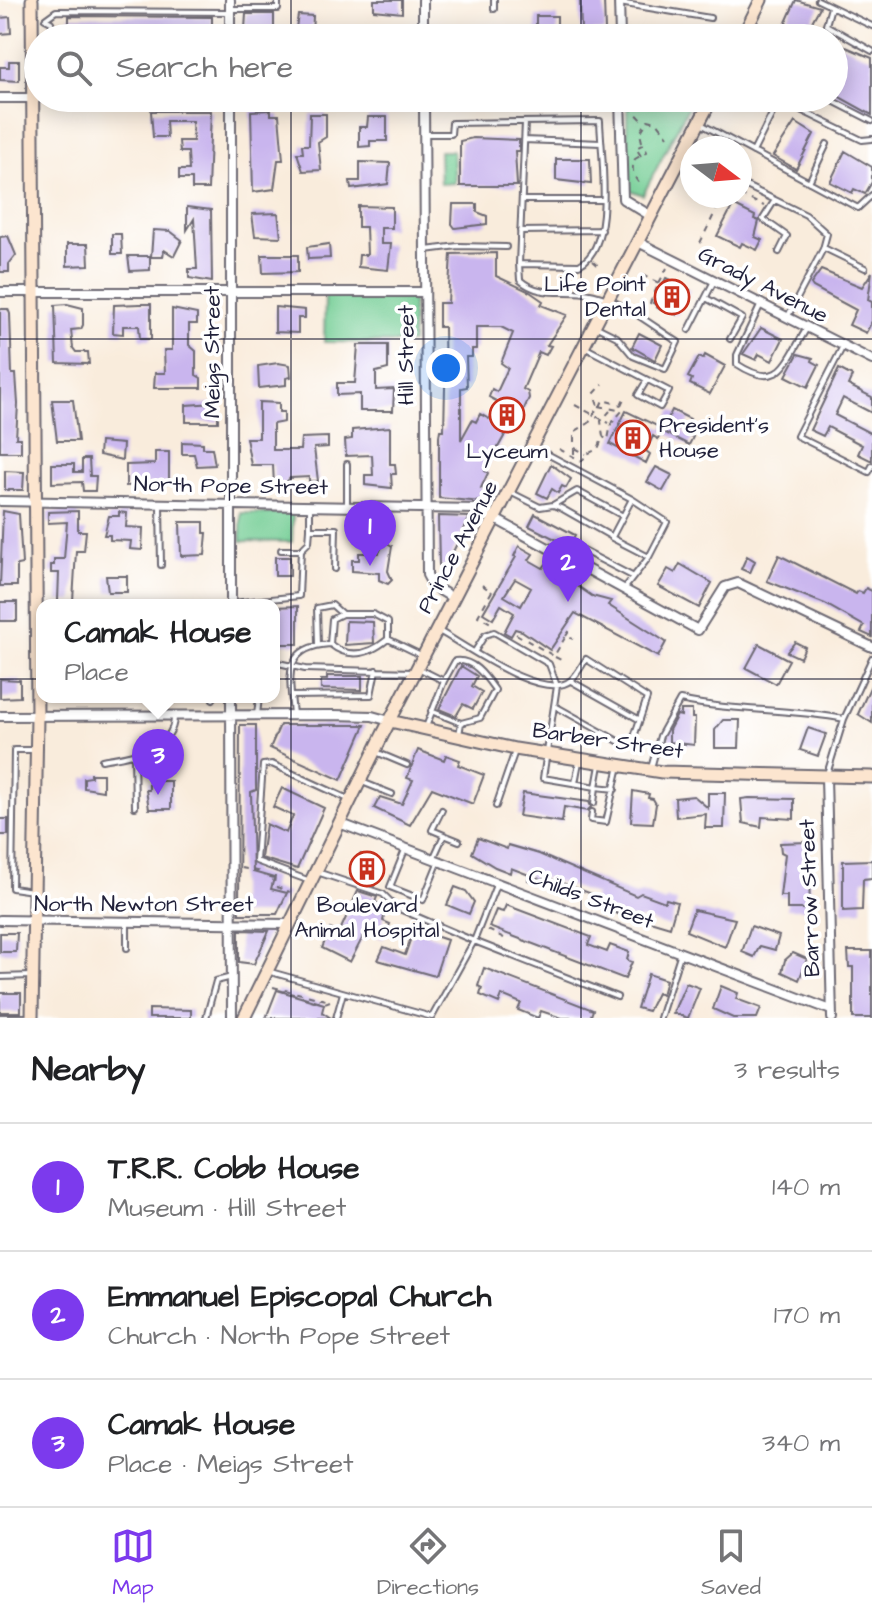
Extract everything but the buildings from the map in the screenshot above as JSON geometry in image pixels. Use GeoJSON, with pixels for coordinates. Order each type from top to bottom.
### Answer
{"type":"FeatureCollection","features":[{"type":"Feature","properties":{"kind":"street"},"geometry":{"type":"LineString","coordinates":[[32,0],[32,24]]}},
{"type":"Feature","properties":{"kind":"street"},"geometry":{"type":"LineString","coordinates":[[423,0],[423,24]]}},
{"type":"Feature","properties":{"kind":"street"},"geometry":{"type":"LineString","coordinates":[[749,24],[761,0]]}},
{"type":"Feature","properties":{"kind":"street"},"geometry":{"type":"LineString","coordinates":[[619,1],[620,24]]}},
{"type":"Feature","properties":{"kind":"street"},"geometry":{"type":"LineString","coordinates":[[0,98],[24,98]]}},
{"type":"Feature","properties":{"kind":"street"},"geometry":{"type":"LineString","coordinates":[[34,112],[32,292],[36,662]]}},
{"type":"Feature","properties":{"kind":"street","name":"Meigs Street"},"geometry":{"type":"LineString","coordinates":[[231,112],[231,599]]}},
{"type":"Feature","properties":{"kind":"street","name":"Hill Street"},"geometry":{"type":"LineString","coordinates":[[424,112],[428,580],[453,598]]}},
{"type":"Feature","properties":{"kind":"street"},"geometry":{"type":"LineString","coordinates":[[624,112],[623,199],[651,216]]}},
{"type":"Feature","properties":{"kind":"street","name":"Prince Avenue"},"geometry":{"type":"LineString","coordinates":[[694,136],[704,112]]}},
{"type":"Feature","properties":{"kind":"street","name":"Prince Avenue"},"geometry":{"type":"LineString","coordinates":[[244,1018],[374,751],[680,165]]}},
{"type":"Feature","properties":{"kind":"street","name":"Grady Avenue"},"geometry":{"type":"LineString","coordinates":[[638,242],[872,360]]}},
{"type":"Feature","properties":{"kind":"street"},"geometry":{"type":"LineString","coordinates":[[0,292],[424,292]]}},
{"type":"Feature","properties":{"kind":"street","name":"North Pope Street"},"geometry":{"type":"LineString","coordinates":[[0,501],[477,509],[698,630],[725,587],[738,583],[872,647]]}},
{"type":"Feature","properties":{"kind":"street"},"geometry":{"type":"LineString","coordinates":[[32,1017],[37,703]]}},
{"type":"Feature","properties":{"kind":"street"},"geometry":{"type":"LineString","coordinates":[[231,703],[232,1018]]}},
{"type":"Feature","properties":{"kind":"street"},"geometry":{"type":"LineString","coordinates":[[0,716],[372,716],[390,721]]}},
{"type":"Feature","properties":{"kind":"street","name":"Barber Street"},"geometry":{"type":"LineString","coordinates":[[390,721],[515,749],[650,770],[872,777]]}},
{"type":"Feature","properties":{"kind":"street","name":"Barrow Street"},"geometry":{"type":"LineString","coordinates":[[826,777],[832,1014]]}},
{"type":"Feature","properties":{"kind":"street","name":"Childs Street"},"geometry":{"type":"LineString","coordinates":[[339,823],[681,952],[832,1014]]}},
{"type":"Feature","properties":{"kind":"street","name":"North Newton Street"},"geometry":{"type":"LineString","coordinates":[[0,920],[289,924]]}},
{"type":"Feature","properties":{"kind":"lane"},"geometry":{"type":"LineString","coordinates":[[52,24],[45,19],[56,11],[229,7],[278,9],[278,0]]}},
{"type":"Feature","properties":{"kind":"lane"},"geometry":{"type":"LineString","coordinates":[[494,0],[494,9]]}},
{"type":"Feature","properties":{"kind":"lane"},"geometry":{"type":"LineString","coordinates":[[818,0],[872,26]]}},
{"type":"Feature","properties":{"kind":"lane"},"geometry":{"type":"LineString","coordinates":[[619,1],[710,18]]}},
{"type":"Feature","properties":{"kind":"lane"},"geometry":{"type":"LineString","coordinates":[[826,24],[831,7]]}},
{"type":"Feature","properties":{"kind":"lane"},"geometry":{"type":"LineString","coordinates":[[848,37],[872,51]]}},
{"type":"Feature","properties":{"kind":"lane"},"geometry":{"type":"LineString","coordinates":[[848,109],[872,121]]}},
{"type":"Feature","properties":{"kind":"lane"},"geometry":{"type":"LineString","coordinates":[[753,152],[772,112]]}},
{"type":"Feature","properties":{"kind":"lane"},"geometry":{"type":"LineString","coordinates":[[804,112],[862,140],[872,138]]}},
{"type":"Feature","properties":{"kind":"lane"},"geometry":{"type":"LineString","coordinates":[[423,134],[451,134],[452,123],[600,121],[602,230],[594,250],[579,265],[519,264]]}},
{"type":"Feature","properties":{"kind":"lane"},"geometry":{"type":"LineString","coordinates":[[525,122],[520,280],[537,290],[587,293],[608,301],[678,342],[665,369],[633,356],[617,337],[595,326]]}},
{"type":"Feature","properties":{"kind":"lane"},"geometry":{"type":"LineString","coordinates":[[699,123],[858,208],[872,195]]}},
{"type":"Feature","properties":{"kind":"lane"},"geometry":{"type":"LineString","coordinates":[[524,140],[601,143]]}},
{"type":"Feature","properties":{"kind":"lane"},"geometry":{"type":"LineString","coordinates":[[809,182],[827,144]]}},
{"type":"Feature","properties":{"kind":"lane"},"geometry":{"type":"LineString","coordinates":[[752,189],[823,228],[827,234],[824,248],[787,318]]}},
{"type":"Feature","properties":{"kind":"lane"},"geometry":{"type":"LineString","coordinates":[[522,200],[603,200]]}},
{"type":"Feature","properties":{"kind":"lane"},"geometry":{"type":"LineString","coordinates":[[775,200],[763,219],[787,236],[779,252]]}},
{"type":"Feature","properties":{"kind":"lane"},"geometry":{"type":"LineString","coordinates":[[520,231],[602,230]]}},
{"type":"Feature","properties":{"kind":"lane"},"geometry":{"type":"LineString","coordinates":[[424,250],[458,246],[506,247]]}},
{"type":"Feature","properties":{"kind":"lane"},"geometry":{"type":"LineString","coordinates":[[824,248],[865,268]]}},
{"type":"Feature","properties":{"kind":"lane"},"geometry":{"type":"LineString","coordinates":[[689,330],[714,281]]}},
{"type":"Feature","properties":{"kind":"lane"},"geometry":{"type":"LineString","coordinates":[[706,298],[742,318],[730,339]]}},
{"type":"Feature","properties":{"kind":"lane"},"geometry":{"type":"LineString","coordinates":[[761,304],[737,355],[737,364],[751,373],[764,377],[782,370],[807,328]]}},
{"type":"Feature","properties":{"kind":"lane"},"geometry":{"type":"LineString","coordinates":[[843,346],[797,436],[869,472],[872,466]]}},
{"type":"Feature","properties":{"kind":"lane"},"geometry":{"type":"LineString","coordinates":[[584,347],[669,391],[660,407],[638,395],[647,380]]}},
{"type":"Feature","properties":{"kind":"lane"},"geometry":{"type":"LineString","coordinates":[[533,446],[662,516],[667,522],[649,557],[624,589]]}},
{"type":"Feature","properties":{"kind":"lane"},"geometry":{"type":"LineString","coordinates":[[347,464],[347,506]]}},
{"type":"Feature","properties":{"kind":"lane"},"geometry":{"type":"LineString","coordinates":[[510,492],[540,507],[553,505],[577,491],[623,516]]}},
{"type":"Feature","properties":{"kind":"lane"},"geometry":{"type":"LineString","coordinates":[[612,537],[632,499]]}},
{"type":"Feature","properties":{"kind":"lane"},"geometry":{"type":"LineString","coordinates":[[160,503],[161,565]]}},
{"type":"Feature","properties":{"kind":"lane"},"geometry":{"type":"LineString","coordinates":[[274,599],[299,596],[301,550],[309,542],[310,505]]}},
{"type":"Feature","properties":{"kind":"lane"},"geometry":{"type":"LineString","coordinates":[[553,505],[649,557]]}},
{"type":"Feature","properties":{"kind":"lane"},"geometry":{"type":"LineString","coordinates":[[310,529],[336,529],[335,569]]}},
{"type":"Feature","properties":{"kind":"lane"},"geometry":{"type":"LineString","coordinates":[[564,556],[576,547],[632,576]]}},
{"type":"Feature","properties":{"kind":"lane"},"geometry":{"type":"LineString","coordinates":[[281,550],[301,550]]}},
{"type":"Feature","properties":{"kind":"lane"},"geometry":{"type":"LineString","coordinates":[[318,644],[317,608],[332,605],[342,614]]}},
{"type":"Feature","properties":{"kind":"lane"},"geometry":{"type":"LineString","coordinates":[[330,644],[332,619],[342,614],[373,614],[388,622],[388,639]]}},
{"type":"Feature","properties":{"kind":"lane"},"geometry":{"type":"LineString","coordinates":[[437,630],[537,686],[557,686],[571,681],[586,659],[647,698],[632,743],[618,741],[555,706]]}},
{"type":"Feature","properties":{"kind":"lane"},"geometry":{"type":"LineString","coordinates":[[475,651],[488,633],[502,635],[547,661],[557,686],[543,778],[615,789]]}},
{"type":"Feature","properties":{"kind":"lane"},"geometry":{"type":"LineString","coordinates":[[293,715],[293,665],[301,650],[318,644],[330,644],[341,653],[371,653],[388,639]]}},
{"type":"Feature","properties":{"kind":"lane"},"geometry":{"type":"LineString","coordinates":[[388,639],[444,681]]}},
{"type":"Feature","properties":{"kind":"lane"},"geometry":{"type":"LineString","coordinates":[[826,777],[844,719],[872,658]]}},
{"type":"Feature","properties":{"kind":"lane"},"geometry":{"type":"LineString","coordinates":[[426,730],[431,711],[455,661],[462,660],[482,671],[495,690],[480,718],[461,723],[431,711]]}},
{"type":"Feature","properties":{"kind":"lane"},"geometry":{"type":"LineString","coordinates":[[280,663],[305,669],[376,670],[419,665]]}},
{"type":"Feature","properties":{"kind":"lane"},"geometry":{"type":"LineString","coordinates":[[291,696],[371,695],[376,670]]}},
{"type":"Feature","properties":{"kind":"lane"},"geometry":{"type":"LineString","coordinates":[[571,681],[640,720]]}},
{"type":"Feature","properties":{"kind":"lane"},"geometry":{"type":"LineString","coordinates":[[650,770],[660,736],[680,700],[716,708],[810,712],[844,719]]}},
{"type":"Feature","properties":{"kind":"lane"},"geometry":{"type":"LineString","coordinates":[[257,715],[258,703]]}},
{"type":"Feature","properties":{"kind":"lane"},"geometry":{"type":"LineString","coordinates":[[102,760],[134,754],[164,741],[173,730],[174,715]]}},
{"type":"Feature","properties":{"kind":"lane"},"geometry":{"type":"LineString","coordinates":[[458,738],[461,723]]}},
{"type":"Feature","properties":{"kind":"lane"},"geometry":{"type":"LineString","coordinates":[[496,806],[515,749]]}},
{"type":"Feature","properties":{"kind":"lane"},"geometry":{"type":"LineString","coordinates":[[36,891],[12,888],[14,750],[37,750]]}},
{"type":"Feature","properties":{"kind":"lane"},"geometry":{"type":"LineString","coordinates":[[374,751],[407,765]]}},
{"type":"Feature","properties":{"kind":"lane"},"geometry":{"type":"LineString","coordinates":[[134,754],[135,807]]}},
{"type":"Feature","properties":{"kind":"lane"},"geometry":{"type":"LineString","coordinates":[[575,783],[579,760]]}},
{"type":"Feature","properties":{"kind":"lane"},"geometry":{"type":"LineString","coordinates":[[594,803],[600,763]]}},
{"type":"Feature","properties":{"kind":"lane"},"geometry":{"type":"LineString","coordinates":[[350,800],[272,764],[263,765],[256,861],[383,894],[397,908],[617,997]]}},
{"type":"Feature","properties":{"kind":"lane"},"geometry":{"type":"LineString","coordinates":[[592,812],[591,820],[606,822],[619,766]]}},
{"type":"Feature","properties":{"kind":"lane"},"geometry":{"type":"LineString","coordinates":[[360,781],[392,794]]}},
{"type":"Feature","properties":{"kind":"lane"},"geometry":{"type":"LineString","coordinates":[[442,810],[432,830],[459,841]]}},
{"type":"Feature","properties":{"kind":"lane"},"geometry":{"type":"LineString","coordinates":[[406,848],[390,887],[423,900],[444,835]]}},
{"type":"Feature","properties":{"kind":"lane"},"geometry":{"type":"LineString","coordinates":[[266,970],[432,1018],[474,941],[497,883]]}},
{"type":"Feature","properties":{"kind":"lane"},"geometry":{"type":"LineString","coordinates":[[127,921],[127,948]]}},
{"type":"Feature","properties":{"kind":"lane"},"geometry":{"type":"LineString","coordinates":[[660,1018],[681,952]]}},
{"type":"Feature","properties":{"kind":"lane"},"geometry":{"type":"LineString","coordinates":[[0,977],[34,976]]}},
{"type":"Feature","properties":{"kind":"lane"},"geometry":{"type":"LineString","coordinates":[[206,1018],[216,981],[232,977]]}},
{"type":"Feature","properties":{"kind":"lane"},"geometry":{"type":"LineString","coordinates":[[336,1018],[343,993]]}},
{"type":"Feature","properties":{"kind":"lane"},"geometry":{"type":"LineString","coordinates":[[0,1017],[32,1017]]}},
{"type":"Feature","properties":{"kind":"path"},"geometry":{"type":"LineString","coordinates":[[634,112],[644,122],[657,122],[668,136]]}},
{"type":"Feature","properties":{"kind":"path"},"geometry":{"type":"LineString","coordinates":[[642,186],[633,171],[634,161],[648,150],[640,133],[644,122]]}},
{"type":"Feature","properties":{"kind":"path"},"geometry":{"type":"LineString","coordinates":[[641,156],[636,148],[643,144]]}},
{"type":"Feature","properties":{"kind":"path"},"geometry":{"type":"LineString","coordinates":[[752,201],[769,209]]}},
{"type":"Feature","properties":{"kind":"path"},"geometry":{"type":"LineString","coordinates":[[700,243],[717,208]]}},
{"type":"Feature","properties":{"kind":"path"},"geometry":{"type":"LineString","coordinates":[[593,261],[601,268]]}},
{"type":"Feature","properties":{"kind":"path"},"geometry":{"type":"LineString","coordinates":[[666,313],[650,303],[667,267]]}},
{"type":"Feature","properties":{"kind":"path"},"geometry":{"type":"LineString","coordinates":[[642,275],[659,283]]}},
{"type":"Feature","properties":{"kind":"path"},"geometry":{"type":"LineString","coordinates":[[603,384],[594,394],[599,406],[609,410],[619,407],[625,396]]}},
{"type":"Feature","properties":{"kind":"path"},"geometry":{"type":"LineString","coordinates":[[573,457],[574,432],[594,415],[603,400],[622,411],[611,424],[608,440],[603,437]]}},
{"type":"Feature","properties":{"kind":"path"},"geometry":{"type":"LineString","coordinates":[[559,449],[582,461],[587,454],[598,449],[609,404]]}},
{"type":"Feature","properties":{"kind":"path"},"geometry":{"type":"LineString","coordinates":[[575,405],[611,424]]}},
{"type":"Feature","properties":{"kind":"path"},"geometry":{"type":"LineString","coordinates":[[575,448],[587,454]]}},
{"type":"Feature","properties":{"kind":"path"},"geometry":{"type":"LineString","coordinates":[[482,585],[492,592],[478,616],[493,624]]}},
{"type":"Feature","properties":{"kind":"path"},"geometry":{"type":"LineString","coordinates":[[554,656],[572,627]]}},
{"type":"Feature","properties":{"kind":"path"},"geometry":{"type":"LineString","coordinates":[[516,634],[561,660]]}},
{"type":"Feature","properties":{"kind":"path"},"geometry":{"type":"LineString","coordinates":[[566,636],[573,639]]}},
{"type":"Feature","properties":{"kind":"path"},"geometry":{"type":"LineString","coordinates":[[236,867],[275,876],[274,886],[290,892]]}},
{"type":"Feature","properties":{"kind":"path"},"geometry":{"type":"LineString","coordinates":[[488,930],[504,938]]}},
{"type":"Feature","properties":{"kind":"path"},"geometry":{"type":"LineString","coordinates":[[273,987],[328,1000],[325,1003],[279,990]]}},
{"type":"Feature","properties":{"kind":"green space"},"geometry":{"type":"Polygon","coordinates":[[[627,112],[685,112],[643,195],[627,189],[627,112]]]}},
{"type":"Feature","properties":{"kind":"green space"},"geometry":{"type":"Polygon","coordinates":[[[439,151],[453,151],[455,183],[440,184],[439,151]]]}},
{"type":"Feature","properties":{"kind":"green space"},"geometry":{"type":"Polygon","coordinates":[[[325,296],[413,296],[412,343],[324,342],[325,296]]]}},
{"type":"Feature","properties":{"kind":"green space"},"geometry":{"type":"Polygon","coordinates":[[[241,513],[293,514],[292,542],[241,541],[241,513]]]}},
{"type":"Feature","properties":{"kind":"place","name":"Life Point Dental"},"geometry":{"type":"Point","coordinates":[672,297]}},
{"type":"Feature","properties":{"kind":"place","name":"Lyceum"},"geometry":{"type":"Point","coordinates":[507,415]}},
{"type":"Feature","properties":{"kind":"place","name":"President's House"},"geometry":{"type":"Point","coordinates":[633,438]}},
{"type":"Feature","properties":{"kind":"place","name":"T.R.R. Cobb House"},"geometry":{"type":"Point","coordinates":[370,566]}},
{"type":"Feature","properties":{"kind":"place","name":"Emmanuel Episcopal Church"},"geometry":{"type":"Point","coordinates":[568,602]}},
{"type":"Feature","properties":{"kind":"place","name":"Camak House"},"geometry":{"type":"Point","coordinates":[158,795]}},
{"type":"Feature","properties":{"kind":"place","name":"Boulevard Animal Hospital"},"geometry":{"type":"Point","coordinates":[367,869]}}]}
